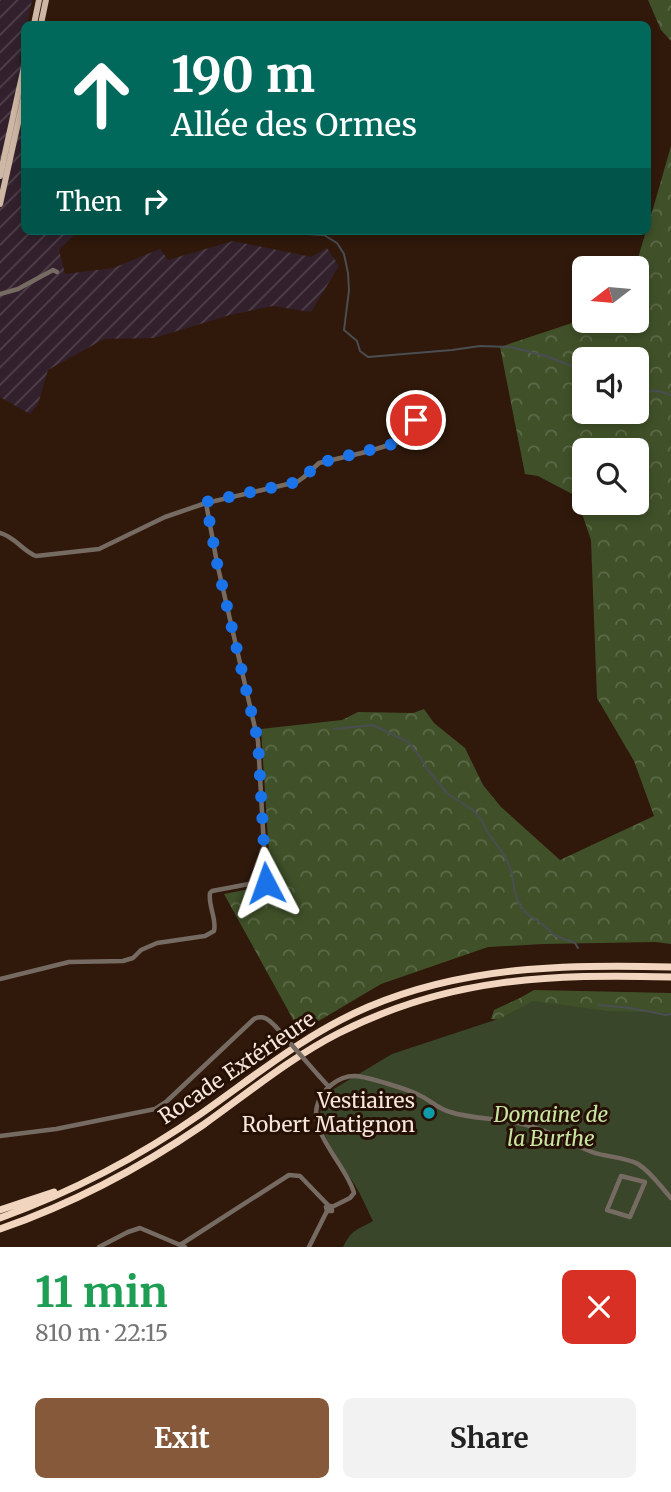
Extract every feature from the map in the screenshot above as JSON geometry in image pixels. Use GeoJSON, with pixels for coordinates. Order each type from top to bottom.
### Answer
{"type":"FeatureCollection","features":[{"type":"Feature","properties":{"kind":"highway","name":"Rocade Extérieure"},"geometry":{"type":"LineString","coordinates":[[0,1218],[94,1178],[156,1144],[306,1039],[367,1007],[441,982],[505,970],[563,966],[671,967]]}},
{"type":"Feature","properties":{"kind":"highway"},"geometry":{"type":"LineString","coordinates":[[0,1231],[63,1205],[129,1172],[163,1152],[316,1045],[405,1004],[446,992],[516,980],[565,976],[671,977]]}},
{"type":"Feature","properties":{"kind":"highway"},"geometry":{"type":"LineString","coordinates":[[0,1210],[94,1178]]}},
{"type":"Feature","properties":{"kind":"main road"},"geometry":{"type":"LineString","coordinates":[[35,21],[40,0]]}},
{"type":"Feature","properties":{"kind":"main road"},"geometry":{"type":"LineString","coordinates":[[42,21],[46,0]]}},
{"type":"Feature","properties":{"kind":"main road"},"geometry":{"type":"LineString","coordinates":[[0,176],[21,81]]}},
{"type":"Feature","properties":{"kind":"main road"},"geometry":{"type":"LineString","coordinates":[[0,205],[21,110]]}},
{"type":"Feature","properties":{"kind":"street"},"geometry":{"type":"LineString","coordinates":[[0,294],[18,289],[53,271],[57,272]]}},
{"type":"Feature","properties":{"kind":"street"},"geometry":{"type":"LineString","coordinates":[[0,533],[14,539],[36,556],[99,549],[164,517],[206,502],[297,482],[319,463],[399,442],[416,420],[420,398]]}},
{"type":"Feature","properties":{"kind":"street"},"geometry":{"type":"LineString","coordinates":[[0,978],[69,962],[123,961],[157,943],[205,936],[214,932],[215,926],[209,899],[212,891],[266,883],[258,741],[217,563],[206,502]]}},
{"type":"Feature","properties":{"kind":"street"},"geometry":{"type":"LineString","coordinates":[[0,1136],[56,1129],[155,1109],[167,1101],[254,1019],[261,1017],[276,1027],[329,1087]]}},
{"type":"Feature","properties":{"kind":"street"},"geometry":{"type":"LineString","coordinates":[[309,1247],[329,1208],[350,1198],[354,1193],[328,1148],[317,1118],[317,1108],[329,1087],[344,1078],[358,1076],[416,1094],[446,1111],[520,1123],[593,1152],[637,1164],[671,1198]]}},
{"type":"Feature","properties":{"kind":"street"},"geometry":{"type":"LineString","coordinates":[[99,1247],[140,1228],[182,1246],[294,1174],[300,1176],[329,1208]]}},
{"type":"Feature","properties":{"kind":"street"},"geometry":{"type":"LineString","coordinates":[[621,1176],[645,1182],[630,1217],[610,1212],[607,1210],[621,1176]]}},
{"type":"Feature","properties":{"kind":"shaded area"},"geometry":{"type":"Polygon","coordinates":[[[0,0],[32,0],[28,21],[21,21],[19,62],[21,235],[74,235],[59,250],[65,274],[113,268],[160,249],[168,260],[233,241],[311,257],[327,248],[339,266],[311,312],[273,306],[230,315],[154,338],[104,339],[48,370],[38,404],[30,414],[0,397],[0,0]]]}},
{"type":"Feature","properties":{"kind":"green space"},"geometry":{"type":"Polygon","coordinates":[[[648,0],[671,0],[671,41],[661,30],[648,0]]]}},
{"type":"Feature","properties":{"kind":"green space"},"geometry":{"type":"Polygon","coordinates":[[[671,146],[671,944],[655,942],[488,947],[381,984],[300,1032],[224,894],[271,885],[261,729],[342,720],[358,712],[413,713],[424,709],[434,723],[465,748],[483,785],[501,807],[560,860],[654,816],[634,761],[597,698],[591,540],[582,515],[649,515],[649,438],[572,438],[572,494],[538,476],[525,474],[500,347],[572,323],[572,333],[649,333],[649,256],[639,256],[645,235],[651,235],[651,216],[671,146]]]}},
{"type":"Feature","properties":{"kind":"green space"},"geometry":{"type":"Polygon","coordinates":[[[534,990],[671,993],[671,1088],[514,1021],[491,1019],[494,1010],[534,990]]]}},
{"type":"Feature","properties":{"kind":"green space","name":"Domaine de la Burthe"},"geometry":{"type":"Polygon","coordinates":[[[533,1001],[608,1011],[671,1013],[671,1247],[343,1247],[352,1233],[373,1221],[324,1132],[320,1114],[328,1095],[392,1054],[501,1018],[533,1001]]]}},
{"type":"Feature","properties":{"kind":"waterway"},"geometry":{"type":"LineString","coordinates":[[324,235],[337,243],[344,254],[349,290],[344,330],[357,341],[360,351],[368,357],[480,346],[511,347],[572,366]]}},
{"type":"Feature","properties":{"kind":"waterway"},"geometry":{"type":"LineString","coordinates":[[649,391],[671,395]]}},
{"type":"Feature","properties":{"kind":"waterway"},"geometry":{"type":"LineString","coordinates":[[334,729],[373,725],[408,742],[448,794],[473,810],[481,819],[508,863],[519,904],[527,914],[554,935],[575,943],[578,948]]}},
{"type":"Feature","properties":{"kind":"waterway"},"geometry":{"type":"LineString","coordinates":[[599,1005],[671,1014]]}},
{"type":"Feature","properties":{"kind":"place","name":"Vestiaires Robert Matignon"},"geometry":{"type":"Point","coordinates":[429,1113]}},
{"type":"Feature","properties":{"kind":"route"},"geometry":{"type":"LineString","coordinates":[[266,883],[256,725],[232,630],[206,502],[297,482],[319,463],[399,442],[416,420]]}}]}
